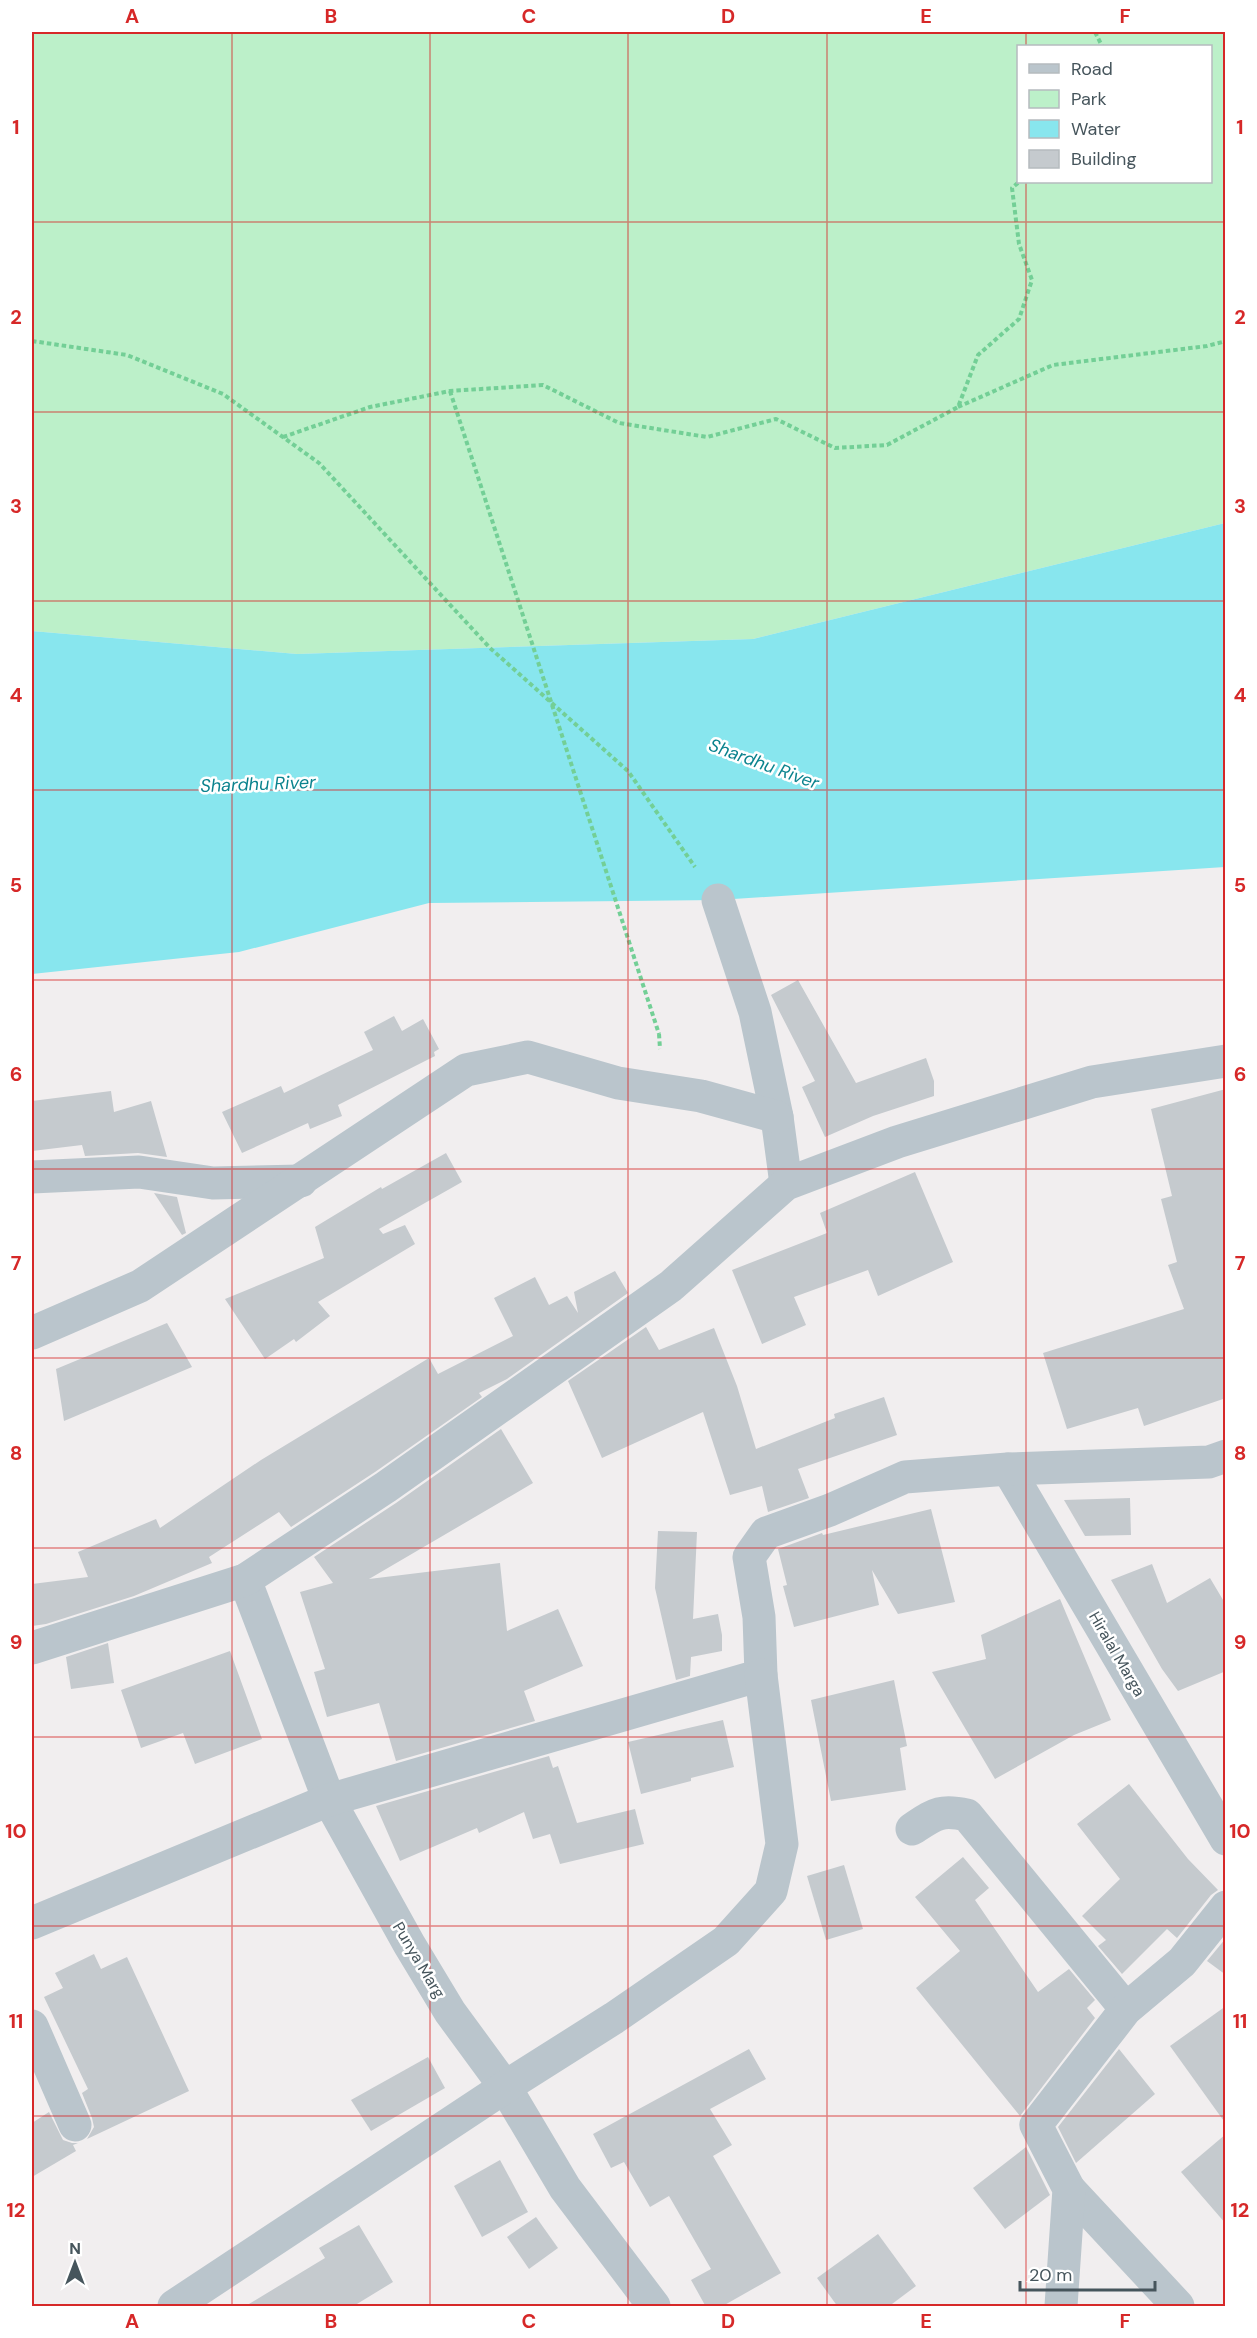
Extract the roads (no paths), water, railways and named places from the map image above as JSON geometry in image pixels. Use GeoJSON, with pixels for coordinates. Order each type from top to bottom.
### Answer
{"type":"FeatureCollection","features":[{"type":"Feature","properties":{"kind":"street"},"geometry":{"type":"LineString","coordinates":[[718,900],[755,1012],[777,1117],[786,1184]]}},
{"type":"Feature","properties":{"kind":"street"},"geometry":{"type":"LineString","coordinates":[[32,1333],[140,1286],[466,1070],[528,1057],[618,1083],[701,1096],[777,1117]]}},
{"type":"Feature","properties":{"kind":"street"},"geometry":{"type":"LineString","coordinates":[[32,1648],[245,1580],[386,1487],[671,1286],[786,1184],[897,1142],[1092,1082],[1226,1061]]}},
{"type":"Feature","properties":{"kind":"street"},"geometry":{"type":"LineString","coordinates":[[32,1177],[139,1172],[213,1183],[301,1181]]}},
{"type":"Feature","properties":{"kind":"street"},"geometry":{"type":"LineString","coordinates":[[174,2307],[505,2087],[614,2018],[726,1941],[771,1891],[782,1844],[761,1675],[759,1617],[749,1557],[766,1533],[830,1510],[905,1478],[1008,1469],[1209,1462],[1226,1456]]}},
{"type":"Feature","properties":{"kind":"street","name":"Hiralal Marga"},"geometry":{"type":"LineString","coordinates":[[1008,1469],[1226,1839]]}},
{"type":"Feature","properties":{"kind":"street","name":"Punya Marg"},"geometry":{"type":"LineString","coordinates":[[245,1580],[329,1800],[409,1944],[450,2012],[505,2087],[565,2188],[654,2307]]}},
{"type":"Feature","properties":{"kind":"street"},"geometry":{"type":"LineString","coordinates":[[32,1923],[329,1800],[761,1675]]}},
{"type":"Feature","properties":{"kind":"street"},"geometry":{"type":"LineString","coordinates":[[912,1829],[936,1812],[949,1811],[967,1815],[1126,2009]]}},
{"type":"Feature","properties":{"kind":"street"},"geometry":{"type":"LineString","coordinates":[[1178,2307],[1069,2189],[1036,2125],[1126,2009],[1182,1962],[1226,1907]]}},
{"type":"Feature","properties":{"kind":"street"},"geometry":{"type":"LineString","coordinates":[[32,2025],[42,2079],[75,2125]]}},
{"type":"Feature","properties":{"kind":"street"},"geometry":{"type":"LineString","coordinates":[[1061,2307],[1069,2189]]}},
{"type":"Feature","properties":{"kind":"water","name":"Shardhu River"},"geometry":{"type":"Polygon","coordinates":[[[1225,523],[1225,867],[718,900],[429,903],[239,952],[32,974],[32,631],[297,654],[753,639],[1225,523]]]}}]}
